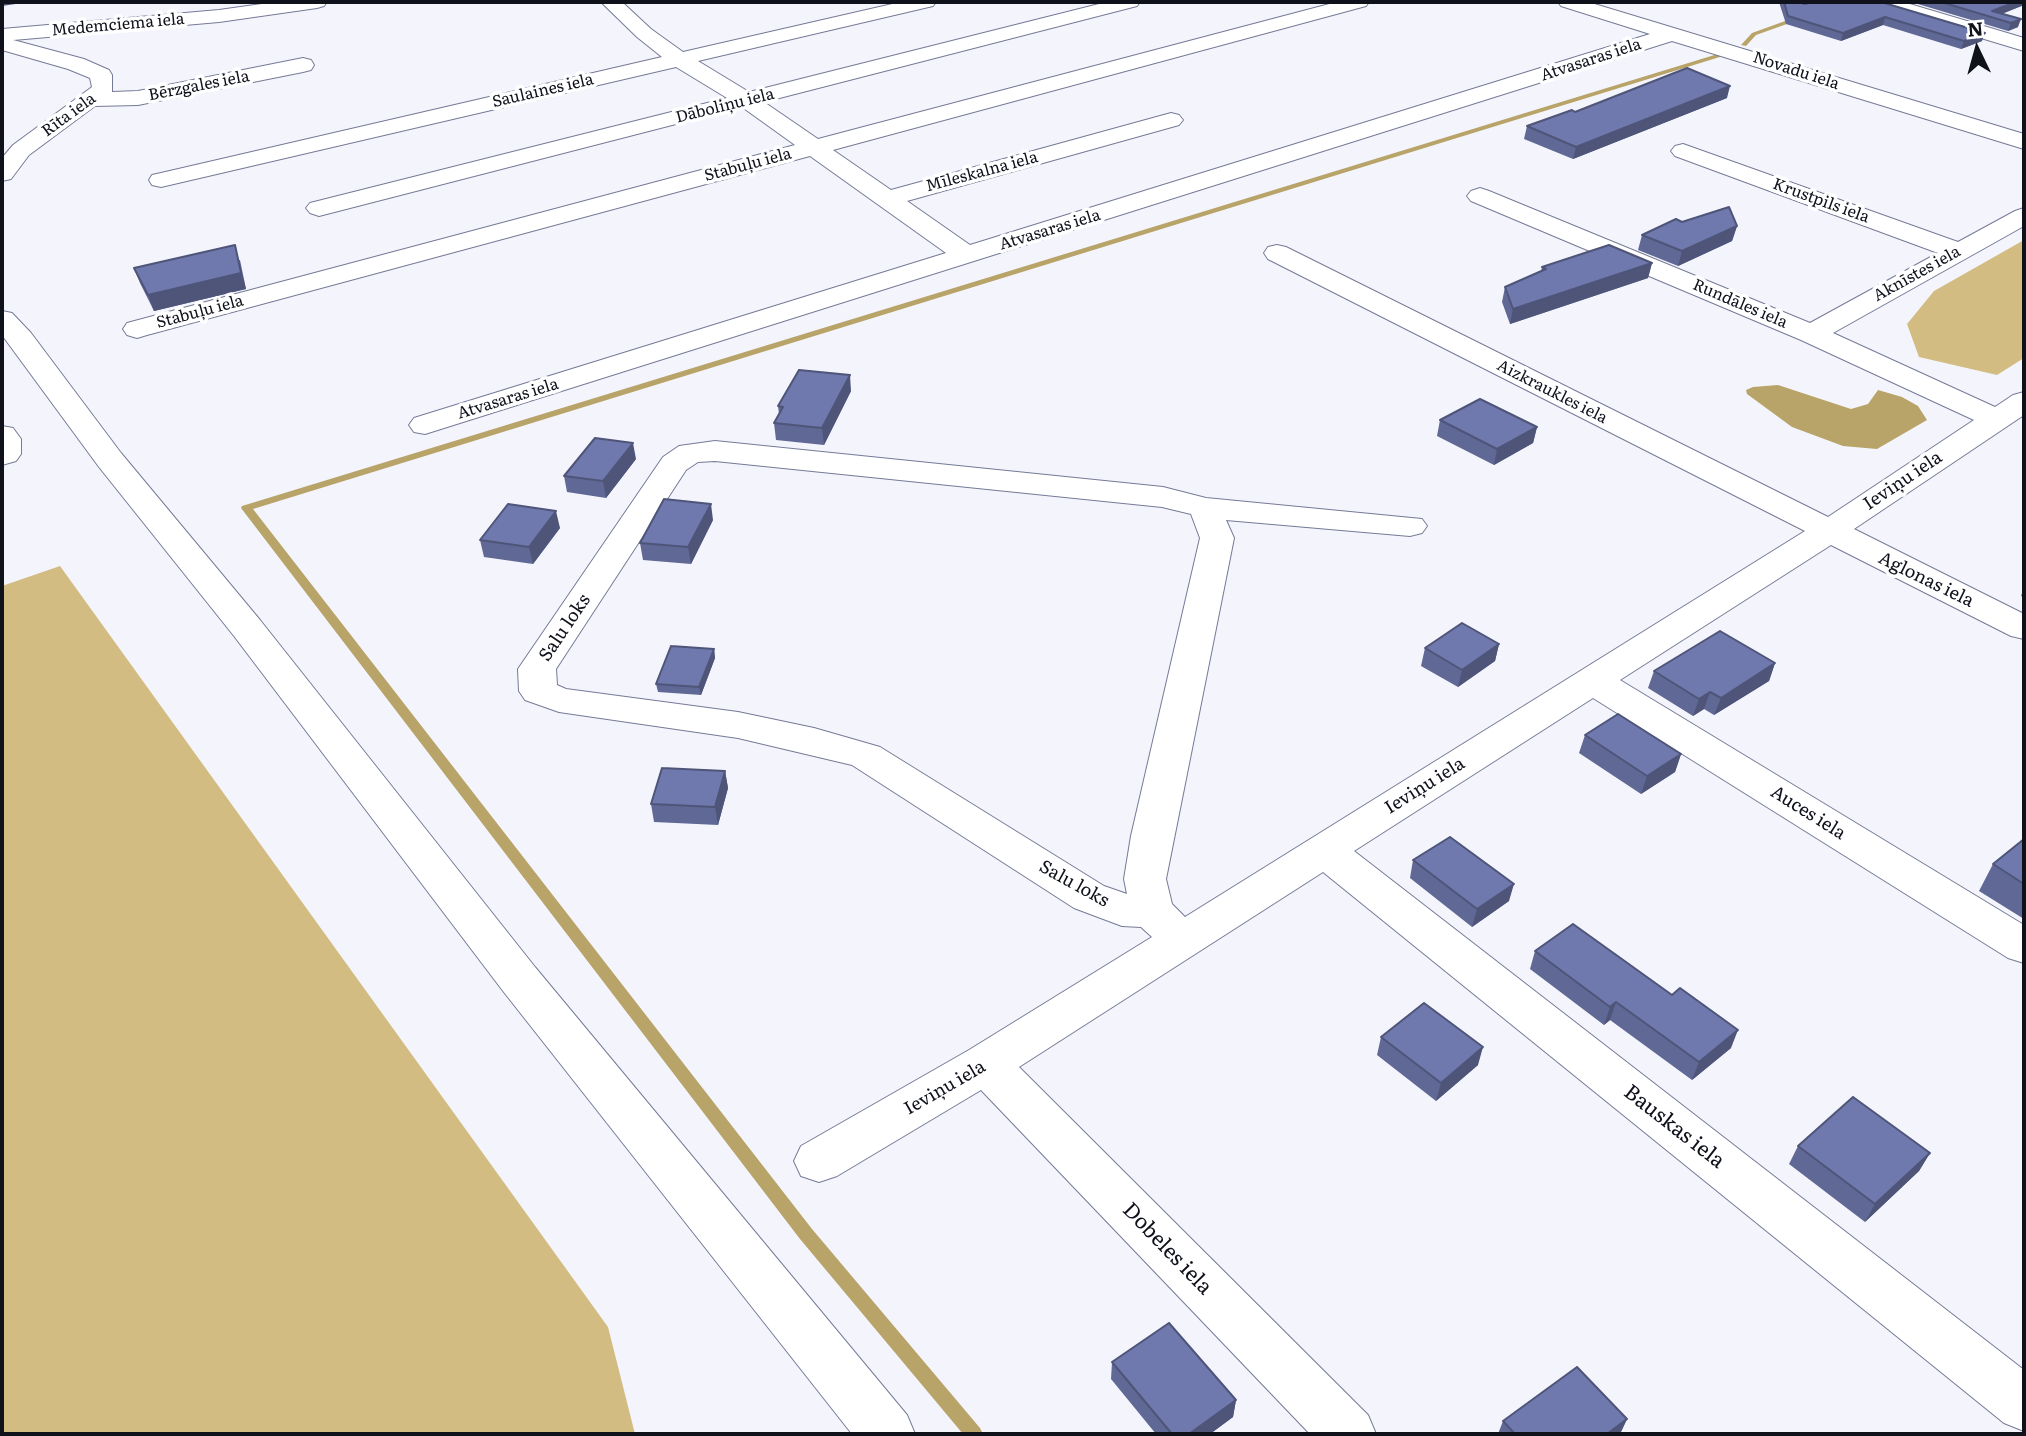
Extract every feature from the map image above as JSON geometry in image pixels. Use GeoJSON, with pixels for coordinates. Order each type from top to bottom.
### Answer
{"type":"FeatureCollection","features":[{"type":"Feature","properties":{"kind":"street","name":"Medemciema iela"},"geometry":{"type":"LineString","coordinates":[[2,38],[263,6],[317,2]]}},
{"type":"Feature","properties":{"kind":"street"},"geometry":{"type":"LineString","coordinates":[[611,2],[644,33],[679,59],[748,101],[887,198]]}},
{"type":"Feature","properties":{"kind":"street","name":"Saulaines iela"},"geometry":{"type":"LineString","coordinates":[[161,180],[926,2]]}},
{"type":"Feature","properties":{"kind":"street","name":"Dāboliņu iela"},"geometry":{"type":"LineString","coordinates":[[319,208],[1130,2]]}},
{"type":"Feature","properties":{"kind":"street","name":"Stabuļu iela"},"geometry":{"type":"LineString","coordinates":[[137,329],[1359,2]]}},
{"type":"Feature","properties":{"kind":"street","name":"Novadu iela"},"geometry":{"type":"LineString","coordinates":[[1568,2],[2024,142]]}},
{"type":"Feature","properties":{"kind":"street"},"geometry":{"type":"LineString","coordinates":[[1882,2],[2024,45]]}},
{"type":"Feature","properties":{"kind":"street","name":"Atvasaras iela"},"geometry":{"type":"LineString","coordinates":[[425,425],[1674,33]]}},
{"type":"Feature","properties":{"kind":"street","name":"Rīta iela"},"geometry":{"type":"LineString","coordinates":[[2,38],[29,52],[76,64],[101,75],[103,89],[21,150],[2,174]]}},
{"type":"Feature","properties":{"kind":"street","name":"Bērzgales iela"},"geometry":{"type":"LineString","coordinates":[[93,99],[138,98],[303,65]]}},
{"type":"Feature","properties":{"kind":"street","name":"Mīleskalna iela"},"geometry":{"type":"LineString","coordinates":[[887,198],[1171,120]]}},
{"type":"Feature","properties":{"kind":"street","name":"Krustpils iela"},"geometry":{"type":"LineString","coordinates":[[1683,151],[1958,251]]}},
{"type":"Feature","properties":{"kind":"street","name":"Rundāles iela"},"geometry":{"type":"LineString","coordinates":[[1480,196],[1811,334],[2012,414]]}},
{"type":"Feature","properties":{"kind":"street","name":"Mīleskalna iela"},"geometry":{"type":"LineString","coordinates":[[887,198],[966,255]]}},
{"type":"Feature","properties":{"kind":"street","name":"Aknīstes iela"},"geometry":{"type":"LineString","coordinates":[[1811,334],[2024,216]]}},
{"type":"Feature","properties":{"kind":"street","name":"Aizkraukles iela"},"geometry":{"type":"LineString","coordinates":[[1277,253],[1828,531]]}},
{"type":"Feature","properties":{"kind":"street"},"geometry":{"type":"LineString","coordinates":[[2,319],[20,339],[110,460],[256,639],[519,979],[887,1434]]}},
{"type":"Feature","properties":{"kind":"street","name":"Ieviņu iela"},"geometry":{"type":"LineString","coordinates":[[819,1161],[986,1063],[1166,925],[1324,850],[2012,414]]}},
{"type":"Feature","properties":{"kind":"street"},"geometry":{"type":"LineString","coordinates":[[2,435],[5,439],[5,454],[2,456]]}},
{"type":"Feature","properties":{"kind":"street","name":"Salu loks"},"geometry":{"type":"LineString","coordinates":[[1166,925],[1089,897],[909,781],[866,757],[814,741],[738,725],[559,700],[538,691],[537,669],[674,464],[690,453],[715,451],[1163,497],[1205,508],[1410,526]]}},
{"type":"Feature","properties":{"kind":"street"},"geometry":{"type":"LineString","coordinates":[[1166,925],[1145,878],[1217,538],[1205,508]]}},
{"type":"Feature","properties":{"kind":"street","name":"Aglonas iela"},"geometry":{"type":"LineString","coordinates":[[1828,531],[2024,628]]}},
{"type":"Feature","properties":{"kind":"street","name":"Auces iela"},"geometry":{"type":"LineString","coordinates":[[1592,680],[2024,946]]}},
{"type":"Feature","properties":{"kind":"street","name":"Bauskas iela"},"geometry":{"type":"LineString","coordinates":[[1324,850],[2024,1404]]}},
{"type":"Feature","properties":{"kind":"street","name":"Dobeles iela"},"geometry":{"type":"LineString","coordinates":[[986,1063],[1348,1434]]}},
{"type":"Feature","properties":{"kind":"shaded area"},"geometry":{"type":"Polygon","coordinates":[[[2024,240],[2024,358],[1997,375],[1919,357],[1907,324],[1934,291],[2024,240]]]}},
{"type":"Feature","properties":{"kind":"shaded area"},"geometry":{"type":"Polygon","coordinates":[[[1778,385],[1851,409],[1868,404],[1878,390],[1902,397],[1918,406],[1927,420],[1877,449],[1843,446],[1792,427],[1747,394],[1746,390],[1778,385]]]}},
{"type":"Feature","properties":{"kind":"shaded area"},"geometry":{"type":"Polygon","coordinates":[[[60,566],[608,1327],[635,1434],[2,1434],[2,586],[60,566]]]}},
{"type":"Feature","properties":{"kind":"building"},"geometry":{"type":"Polygon","coordinates":[[[1784,2],[1881,2],[1985,33],[1964,41],[1885,17],[1843,33],[1788,16],[1784,2]]]}},
{"type":"Feature","properties":{"kind":"building"},"geometry":{"type":"Polygon","coordinates":[[[1941,2],[2016,2],[1992,11],[2021,19],[2011,23],[1941,2]]]}},
{"type":"Feature","properties":{"kind":"building"},"geometry":{"type":"Polygon","coordinates":[[[1687,68],[1730,86],[1576,147],[1527,126],[1572,110],[1575,112],[1687,68]]]}},
{"type":"Feature","properties":{"kind":"building"},"geometry":{"type":"Polygon","coordinates":[[[1729,207],[1737,226],[1682,251],[1642,235],[1676,219],[1682,222],[1729,207]]]}},
{"type":"Feature","properties":{"kind":"building"},"geometry":{"type":"Polygon","coordinates":[[[235,245],[241,273],[148,295],[134,268],[235,245]]]}},
{"type":"Feature","properties":{"kind":"building"},"geometry":{"type":"Polygon","coordinates":[[[1609,245],[1652,263],[1513,309],[1505,287],[1546,269],[1542,267],[1609,245]]]}},
{"type":"Feature","properties":{"kind":"building"},"geometry":{"type":"Polygon","coordinates":[[[799,370],[850,375],[822,428],[774,423],[783,407],[778,406],[799,370]]]}},
{"type":"Feature","properties":{"kind":"building"},"geometry":{"type":"Polygon","coordinates":[[[1480,399],[1537,427],[1497,449],[1440,420],[1480,399]]]}},
{"type":"Feature","properties":{"kind":"building"},"geometry":{"type":"Polygon","coordinates":[[[595,438],[633,443],[603,481],[564,476],[595,438]]]}},
{"type":"Feature","properties":{"kind":"building"},"geometry":{"type":"Polygon","coordinates":[[[664,499],[711,504],[688,547],[640,543],[664,499]]]}},
{"type":"Feature","properties":{"kind":"building"},"geometry":{"type":"Polygon","coordinates":[[[508,504],[556,511],[529,547],[480,540],[508,504]]]}},
{"type":"Feature","properties":{"kind":"building"},"geometry":{"type":"Polygon","coordinates":[[[1462,623],[1499,644],[1462,670],[1425,648],[1462,623]]]}},
{"type":"Feature","properties":{"kind":"building"},"geometry":{"type":"Polygon","coordinates":[[[1720,631],[1775,663],[1721,698],[1710,692],[1699,699],[1654,671],[1720,631]]]}},
{"type":"Feature","properties":{"kind":"building"},"geometry":{"type":"Polygon","coordinates":[[[671,646],[714,649],[699,687],[656,684],[671,646]]]}},
{"type":"Feature","properties":{"kind":"building"},"geometry":{"type":"Polygon","coordinates":[[[1618,714],[1681,754],[1647,776],[1585,735],[1618,714]]]}},
{"type":"Feature","properties":{"kind":"building"},"geometry":{"type":"Polygon","coordinates":[[[662,768],[725,771],[715,807],[651,804],[662,768]]]}},
{"type":"Feature","properties":{"kind":"building"},"geometry":{"type":"Polygon","coordinates":[[[1450,837],[1514,884],[1477,909],[1413,860],[1450,837]]]}},
{"type":"Feature","properties":{"kind":"building"},"geometry":{"type":"Polygon","coordinates":[[[2024,839],[2024,884],[1993,864],[2024,839]]]}},
{"type":"Feature","properties":{"kind":"building"},"geometry":{"type":"Polygon","coordinates":[[[1573,924],[1672,995],[1680,988],[1738,1030],[1699,1062],[1616,1002],[1610,1007],[1535,951],[1573,924]]]}},
{"type":"Feature","properties":{"kind":"building"},"geometry":{"type":"Polygon","coordinates":[[[1424,1003],[1483,1047],[1441,1083],[1381,1037],[1424,1003]]]}},
{"type":"Feature","properties":{"kind":"building"},"geometry":{"type":"Polygon","coordinates":[[[1853,1097],[1930,1153],[1875,1204],[1798,1146],[1853,1097]]]}},
{"type":"Feature","properties":{"kind":"building"},"geometry":{"type":"Polygon","coordinates":[[[1169,1323],[1236,1400],[1189,1434],[1172,1434],[1112,1362],[1169,1323]]]}},
{"type":"Feature","properties":{"kind":"building"},"geometry":{"type":"Polygon","coordinates":[[[1577,1367],[1627,1419],[1607,1434],[1515,1434],[1503,1421],[1577,1367]]]}},
{"type":"Feature","properties":{"kind":"waterway"},"geometry":{"type":"LineString","coordinates":[[1744,45],[1754,34],[1799,18]]}},
{"type":"Feature","properties":{"kind":"waterway"},"geometry":{"type":"LineString","coordinates":[[974,1434],[806,1234],[246,508],[1721,55]]}}]}
